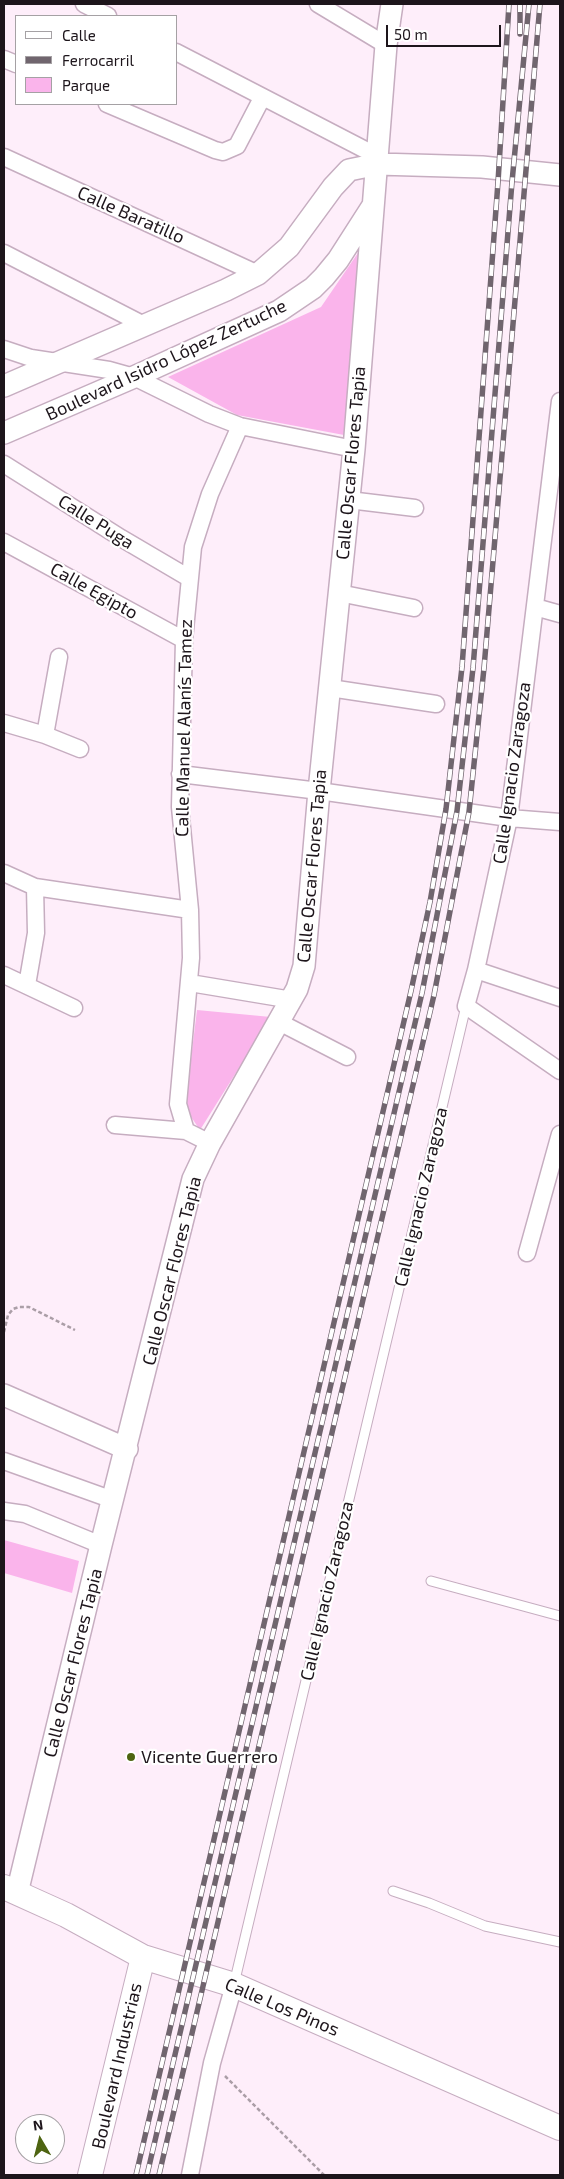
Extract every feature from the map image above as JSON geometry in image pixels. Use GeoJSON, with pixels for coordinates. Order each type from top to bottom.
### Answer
{"type":"FeatureCollection","features":[{"type":"Feature","properties":{"kind":"main road","name":"Calle Los Pinos"},"geometry":{"type":"LineString","coordinates":[[10,1890],[66,1915],[143,1957],[234,1985],[560,2128]]}},
{"type":"Feature","properties":{"kind":"main road","name":"Boulevard Industrias"},"geometry":{"type":"LineString","coordinates":[[90,2175],[143,1957]]}},
{"type":"Feature","properties":{"kind":"street"},"geometry":{"type":"LineString","coordinates":[[84,4],[106,15]]}},
{"type":"Feature","properties":{"kind":"street"},"geometry":{"type":"LineString","coordinates":[[318,4],[386,45]]}},
{"type":"Feature","properties":{"kind":"street","name":"Calle Oscar Flores Tapia"},"geometry":{"type":"LineString","coordinates":[[10,1890],[127,1449],[193,1179],[210,1143],[292,1000],[302,976],[306,953],[319,791],[354,449],[379,161],[386,45],[392,4]]}},
{"type":"Feature","properties":{"kind":"street"},"geometry":{"type":"LineString","coordinates":[[178,53],[379,161]]}},
{"type":"Feature","properties":{"kind":"street"},"geometry":{"type":"LineString","coordinates":[[110,105],[209,148],[223,152],[236,146],[262,98]]}},
{"type":"Feature","properties":{"kind":"street","name":"Calle Baratillo"},"geometry":{"type":"LineString","coordinates":[[4,157],[258,274]]}},
{"type":"Feature","properties":{"kind":"street"},"geometry":{"type":"LineString","coordinates":[[4,386],[226,290],[258,274],[289,247],[341,176],[356,168],[379,161],[482,167],[560,175]]}},
{"type":"Feature","properties":{"kind":"street","name":"Boulevard Isidro López Zertuche"},"geometry":{"type":"LineString","coordinates":[[4,433],[134,377],[279,311],[313,288],[338,260],[374,204]]}},
{"type":"Feature","properties":{"kind":"street"},"geometry":{"type":"LineString","coordinates":[[4,253],[144,325]]}},
{"type":"Feature","properties":{"kind":"street"},"geometry":{"type":"LineString","coordinates":[[4,349],[31,358],[91,365],[134,377],[209,414],[240,426],[354,449]]}},
{"type":"Feature","properties":{"kind":"street","name":"Calle Ignacio Zaragoza"},"geometry":{"type":"LineString","coordinates":[[466,1006],[476,970],[509,818],[535,607],[556,474],[560,402]]}},
{"type":"Feature","properties":{"kind":"street","name":"Calle Manuel Alanís Tamez"},"geometry":{"type":"LineString","coordinates":[[186,1130],[178,1104],[190,982],[190,910],[182,845],[180,774],[184,640],[193,547],[200,522],[240,426]]}},
{"type":"Feature","properties":{"kind":"street","name":"Calle Puga"},"geometry":{"type":"LineString","coordinates":[[4,464],[121,538],[189,578]]}},
{"type":"Feature","properties":{"kind":"street"},"geometry":{"type":"LineString","coordinates":[[349,500],[416,508]]}},
{"type":"Feature","properties":{"kind":"street","name":"Calle Egipto"},"geometry":{"type":"LineString","coordinates":[[4,542],[184,640]]}},
{"type":"Feature","properties":{"kind":"street"},"geometry":{"type":"LineString","coordinates":[[339,593],[414,608]]}},
{"type":"Feature","properties":{"kind":"street"},"geometry":{"type":"LineString","coordinates":[[535,607],[560,614]]}},
{"type":"Feature","properties":{"kind":"street"},"geometry":{"type":"LineString","coordinates":[[45,735],[59,656]]}},
{"type":"Feature","properties":{"kind":"street"},"geometry":{"type":"LineString","coordinates":[[330,688],[436,704]]}},
{"type":"Feature","properties":{"kind":"street"},"geometry":{"type":"LineString","coordinates":[[4,723],[45,735],[80,749]]}},
{"type":"Feature","properties":{"kind":"street"},"geometry":{"type":"LineString","coordinates":[[180,774],[319,791],[509,818],[560,822]]}},
{"type":"Feature","properties":{"kind":"street"},"geometry":{"type":"LineString","coordinates":[[4,872],[35,887],[190,910]]}},
{"type":"Feature","properties":{"kind":"street"},"geometry":{"type":"LineString","coordinates":[[27,985],[36,933],[35,887]]}},
{"type":"Feature","properties":{"kind":"street"},"geometry":{"type":"LineString","coordinates":[[476,970],[560,998]]}},
{"type":"Feature","properties":{"kind":"street"},"geometry":{"type":"LineString","coordinates":[[4,975],[74,1008]]}},
{"type":"Feature","properties":{"kind":"street"},"geometry":{"type":"LineString","coordinates":[[190,982],[292,1000]]}},
{"type":"Feature","properties":{"kind":"street"},"geometry":{"type":"LineString","coordinates":[[466,1006],[560,1071]]}},
{"type":"Feature","properties":{"kind":"street"},"geometry":{"type":"LineString","coordinates":[[279,1022],[347,1057]]}},
{"type":"Feature","properties":{"kind":"street"},"geometry":{"type":"LineString","coordinates":[[115,1125],[186,1130],[210,1143]]}},
{"type":"Feature","properties":{"kind":"street"},"geometry":{"type":"LineString","coordinates":[[527,1253],[560,1134]]}},
{"type":"Feature","properties":{"kind":"street"},"geometry":{"type":"LineString","coordinates":[[4,1395],[127,1449]]}},
{"type":"Feature","properties":{"kind":"street"},"geometry":{"type":"LineString","coordinates":[[4,1461],[113,1500]]}},
{"type":"Feature","properties":{"kind":"street"},"geometry":{"type":"LineString","coordinates":[[4,1511],[25,1514],[101,1545]]}},
{"type":"Feature","properties":{"kind":"street"},"geometry":{"type":"LineString","coordinates":[[190,2175],[212,2063],[234,1985]]}},
{"type":"Feature","properties":{"kind":"lane","name":"Calle Ignacio Zaragoza"},"geometry":{"type":"LineString","coordinates":[[234,1985],[466,1006]]}},
{"type":"Feature","properties":{"kind":"lane"},"geometry":{"type":"LineString","coordinates":[[430,1581],[560,1616]]}},
{"type":"Feature","properties":{"kind":"lane"},"geometry":{"type":"LineString","coordinates":[[393,1891],[485,1926],[560,1942]]}},
{"type":"Feature","properties":{"kind":"path"},"geometry":{"type":"LineString","coordinates":[[4,1332],[8,1315],[13,1309],[19,1307],[29,1308],[75,1330]]}},
{"type":"Feature","properties":{"kind":"path"},"geometry":{"type":"LineString","coordinates":[[212,2063],[324,2175]]}},
{"type":"Feature","properties":{"kind":"green space"},"geometry":{"type":"Polygon","coordinates":[[[362,247],[355,295],[344,435],[237,415],[168,377],[321,307],[362,247]]]}},
{"type":"Feature","properties":{"kind":"green space"},"geometry":{"type":"Polygon","coordinates":[[[197,1010],[271,1017],[200,1130],[185,1108],[197,1010]]]}},
{"type":"Feature","properties":{"kind":"green space"},"geometry":{"type":"Polygon","coordinates":[[[4,1540],[79,1561],[72,1593],[4,1573],[4,1540]]]}},
{"type":"Feature","properties":{"kind":"railway"},"geometry":{"type":"LineString","coordinates":[[136,2175],[411,991],[430,902],[446,809],[462,667],[498,182],[509,4]]}},
{"type":"Feature","properties":{"kind":"railway"},"geometry":{"type":"LineString","coordinates":[[520,4],[520,34]]}},
{"type":"Feature","properties":{"kind":"railway"},"geometry":{"type":"LineString","coordinates":[[147,2175],[422,993],[457,811],[473,668],[512,182],[529,4]]}},
{"type":"Feature","properties":{"kind":"railway"},"geometry":{"type":"LineString","coordinates":[[159,2175],[434,995],[469,812],[484,668],[540,4]]}},
{"type":"Feature","properties":{"kind":"place","name":"Vicente Guerrero"},"geometry":{"type":"Point","coordinates":[131,1757]}}]}
